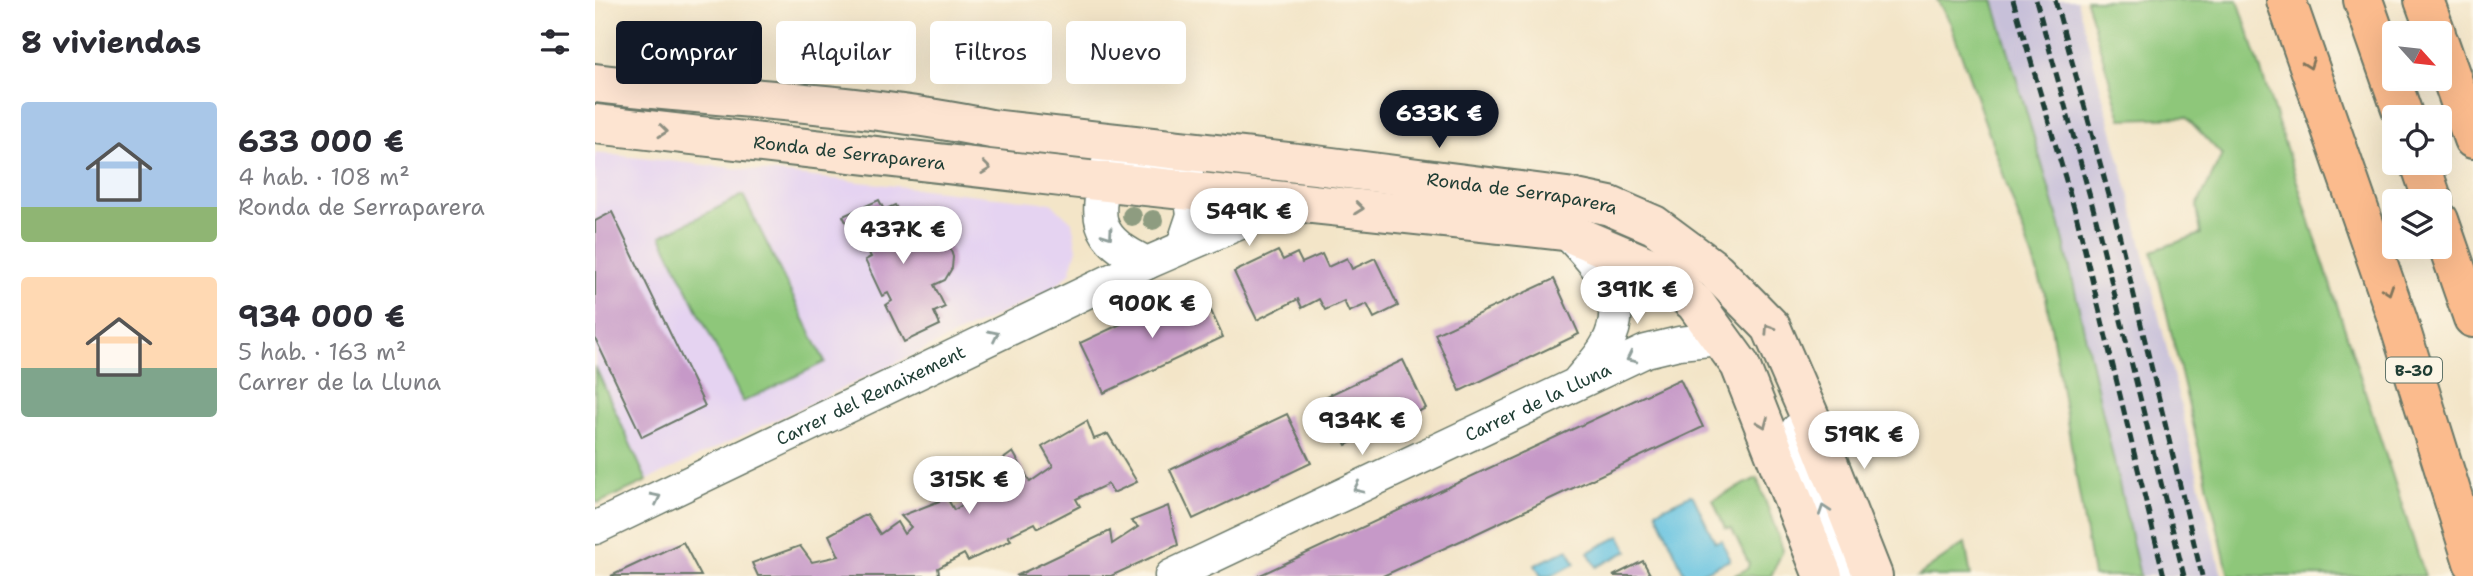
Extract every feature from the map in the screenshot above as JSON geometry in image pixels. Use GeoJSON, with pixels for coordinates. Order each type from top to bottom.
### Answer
{"type":"FeatureCollection","features":[{"type":"Feature","properties":{"kind":"highway","name":"B-30"},"geometry":{"type":"LineString","coordinates":[[2286,0],[2402,333],[2473,562]]}},
{"type":"Feature","properties":{"kind":"highway"},"geometry":{"type":"LineString","coordinates":[[2363,0],[2400,105]]}},
{"type":"Feature","properties":{"kind":"highway"},"geometry":{"type":"LineString","coordinates":[[2424,0],[2432,21]]}},
{"type":"Feature","properties":{"kind":"highway"},"geometry":{"type":"LineString","coordinates":[[2452,79],[2473,139]]}},
{"type":"Feature","properties":{"kind":"highway"},"geometry":{"type":"LineString","coordinates":[[2452,257],[2473,318]]}},
{"type":"Feature","properties":{"kind":"street","name":"Ronda de Serraparera"},"geometry":{"type":"LineString","coordinates":[[595,72],[934,108],[974,126]]}},
{"type":"Feature","properties":{"kind":"street","name":"Ronda de Serraparera"},"geometry":{"type":"LineString","coordinates":[[595,83],[763,97],[974,126],[1316,164],[1567,197],[1610,206],[1654,225],[1716,271],[1771,327],[1873,576]]}},
{"type":"Feature","properties":{"kind":"street","name":"Ronda de Serraparera"},"geometry":{"type":"LineString","coordinates":[[595,124],[1107,170],[1188,179],[1298,202],[1565,231],[1652,268],[1695,303],[1740,365],[1823,576]]}},
{"type":"Feature","properties":{"kind":"street"},"geometry":{"type":"LineString","coordinates":[[974,126],[1107,170],[1100,207],[1101,227],[1126,254],[1147,263],[1264,213],[1298,202]]}},
{"type":"Feature","properties":{"kind":"street"},"geometry":{"type":"LineString","coordinates":[[1182,248],[1192,215],[1188,179],[1282,177],[1316,164]]}},
{"type":"Feature","properties":{"kind":"street","name":"Ronda de Serraparera"},"geometry":{"type":"LineString","coordinates":[[1565,231],[1601,270],[1611,289],[1614,302],[1615,326],[1607,345],[1575,386]]}},
{"type":"Feature","properties":{"kind":"street","name":"Carrer del Renaixement"},"geometry":{"type":"LineString","coordinates":[[595,528],[1147,263]]}},
{"type":"Feature","properties":{"kind":"street","name":"Carrer de la Lluna"},"geometry":{"type":"LineString","coordinates":[[1171,576],[1646,351],[1679,342],[1720,339]]}},
{"type":"Feature","properties":{"kind":"street"},"geometry":{"type":"LineString","coordinates":[[1799,390],[1793,418],[1838,551],[1836,576]]}},
{"type":"Feature","properties":{"kind":"shaded area"},"geometry":{"type":"Polygon","coordinates":[[[1993,0],[2077,0],[2131,201],[2222,576],[2140,576],[2060,225],[1993,0]]]}},
{"type":"Feature","properties":{"kind":"shaded area"},"geometry":{"type":"Polygon","coordinates":[[[595,153],[1051,203],[1072,222],[1077,249],[1070,273],[1051,290],[595,505],[595,153]]]}},
{"type":"Feature","properties":{"kind":"green space"},"geometry":{"type":"Polygon","coordinates":[[[1937,0],[1993,0],[2060,225],[2140,576],[2093,576],[2046,297],[1950,22],[1937,0]]]}},
{"type":"Feature","properties":{"kind":"green space"},"geometry":{"type":"Polygon","coordinates":[[[2086,0],[2238,0],[2425,576],[2229,576],[2152,251],[2201,234],[2197,206],[2222,155],[2186,117],[2121,119],[2086,0]]]}},
{"type":"Feature","properties":{"kind":"green space"},"geometry":{"type":"Polygon","coordinates":[[[743,195],[825,362],[743,402],[661,236],[743,195]]]}},
{"type":"Feature","properties":{"kind":"green space"},"geometry":{"type":"Polygon","coordinates":[[[595,366],[647,481],[599,503],[595,501],[595,366]]]}},
{"type":"Feature","properties":{"kind":"green space"},"geometry":{"type":"Polygon","coordinates":[[[1757,478],[1783,550],[1771,576],[1733,576],[1747,569],[1749,564],[1732,529],[1725,528],[1713,500],[1757,478]]]}},
{"type":"Feature","properties":{"kind":"green space"},"geometry":{"type":"Polygon","coordinates":[[[1965,543],[1971,576],[1918,576],[1965,543]]]}},
{"type":"Feature","properties":{"kind":"water"},"geometry":{"type":"Polygon","coordinates":[[[1693,496],[1715,542],[1722,540],[1730,560],[1694,576],[1685,575],[1656,511],[1693,496]]]}},
{"type":"Feature","properties":{"kind":"water"},"geometry":{"type":"Polygon","coordinates":[[[1620,536],[1628,551],[1596,567],[1588,552],[1620,536]]]}},
{"type":"Feature","properties":{"kind":"water"},"geometry":{"type":"Polygon","coordinates":[[[1568,549],[1575,564],[1550,576],[1541,576],[1535,565],[1568,549]]]}},
{"type":"Feature","properties":{"kind":"building"},"geometry":{"type":"Polygon","coordinates":[[[879,200],[884,210],[895,205],[908,228],[903,230],[907,240],[930,234],[941,237],[949,244],[953,257],[952,268],[945,280],[934,285],[945,307],[934,312],[940,325],[904,342],[886,305],[892,301],[888,293],[882,296],[865,260],[871,257],[867,249],[861,252],[843,216],[879,200]]]}},
{"type":"Feature","properties":{"kind":"building"},"geometry":{"type":"Polygon","coordinates":[[[612,212],[705,406],[642,437],[595,338],[595,221],[612,212]]]}},
{"type":"Feature","properties":{"kind":"building"},"geometry":{"type":"Polygon","coordinates":[[[1278,251],[1283,260],[1297,253],[1302,263],[1322,254],[1328,267],[1347,258],[1352,269],[1375,258],[1398,306],[1374,318],[1367,304],[1349,312],[1344,301],[1325,310],[1319,299],[1302,308],[1298,299],[1257,320],[1234,272],[1278,251]]]}},
{"type":"Feature","properties":{"kind":"building"},"geometry":{"type":"Polygon","coordinates":[[[1554,279],[1579,334],[1460,391],[1435,334],[1554,279]]]}},
{"type":"Feature","properties":{"kind":"building"},"geometry":{"type":"Polygon","coordinates":[[[1200,287],[1223,337],[1104,393],[1080,343],[1200,287]]]}},
{"type":"Feature","properties":{"kind":"building"},"geometry":{"type":"Polygon","coordinates":[[[1403,360],[1426,408],[1346,445],[1323,398],[1403,360]]]}},
{"type":"Feature","properties":{"kind":"building"},"geometry":{"type":"Polygon","coordinates":[[[1680,379],[1703,427],[1469,537],[1383,576],[1258,576],[1680,379]]]}},
{"type":"Feature","properties":{"kind":"building"},"geometry":{"type":"Polygon","coordinates":[[[1287,414],[1311,463],[1193,519],[1170,470],[1287,414]]]}},
{"type":"Feature","properties":{"kind":"building"},"geometry":{"type":"Polygon","coordinates":[[[1087,421],[1094,439],[1108,434],[1137,482],[1113,493],[1108,484],[1076,499],[1080,506],[1038,528],[1035,523],[1008,536],[1011,540],[968,561],[964,554],[938,568],[939,573],[935,576],[758,576],[752,563],[800,546],[812,562],[839,556],[829,535],[867,514],[880,534],[897,522],[904,534],[911,527],[901,516],[947,498],[954,510],[993,487],[980,476],[1013,452],[1030,482],[1053,466],[1042,447],[1087,421]]]}},
{"type":"Feature","properties":{"kind":"building"},"geometry":{"type":"Polygon","coordinates":[[[1168,506],[1178,545],[1111,576],[1016,576],[1110,531],[1112,544],[1138,527],[1131,521],[1168,506]]]}},
{"type":"Feature","properties":{"kind":"building"},"geometry":{"type":"Polygon","coordinates":[[[683,542],[701,576],[611,576],[683,542]]]}},
{"type":"Feature","properties":{"kind":"building"},"geometry":{"type":"Polygon","coordinates":[[[1643,561],[1651,576],[1613,576],[1643,561]]]}},
{"type":"Feature","properties":{"kind":"railway"},"geometry":{"type":"LineString","coordinates":[[2013,0],[2077,218],[2164,576]]}},
{"type":"Feature","properties":{"kind":"railway"},"geometry":{"type":"LineString","coordinates":[[2036,0],[2095,215],[2184,576]]}},
{"type":"Feature","properties":{"kind":"railway"},"geometry":{"type":"LineString","coordinates":[[2055,0],[2115,217],[2202,576]]}}]}
